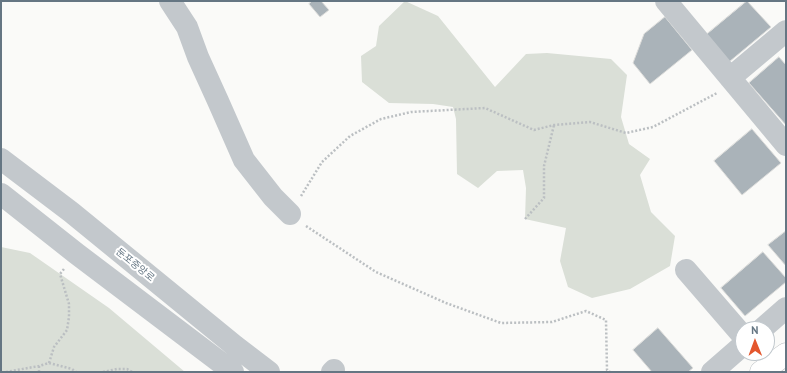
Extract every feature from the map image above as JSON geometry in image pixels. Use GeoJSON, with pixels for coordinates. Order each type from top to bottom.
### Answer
{"type":"FeatureCollection","features":[{"type":"Feature","properties":{"kind":"highway"},"geometry":{"type":"LineString","coordinates":[[761,372],[786,354]]}},
{"type":"Feature","properties":{"kind":"street"},"geometry":{"type":"LineString","coordinates":[[170,1],[187,26],[198,57],[244,160],[273,196],[290,214]]}},
{"type":"Feature","properties":{"kind":"street"},"geometry":{"type":"LineString","coordinates":[[666,1],[786,144]]}},
{"type":"Feature","properties":{"kind":"street"},"geometry":{"type":"LineString","coordinates":[[732,81],[786,31]]}},
{"type":"Feature","properties":{"kind":"street","name":"둔포중앙로"},"geometry":{"type":"LineString","coordinates":[[1,159],[71,212],[269,372]]}},
{"type":"Feature","properties":{"kind":"street"},"geometry":{"type":"LineString","coordinates":[[1,194],[77,254],[233,372]]}},
{"type":"Feature","properties":{"kind":"street"},"geometry":{"type":"LineString","coordinates":[[686,270],[735,327]]}},
{"type":"Feature","properties":{"kind":"street"},"geometry":{"type":"LineString","coordinates":[[771,321],[786,308]]}},
{"type":"Feature","properties":{"kind":"street"},"geometry":{"type":"LineString","coordinates":[[712,372],[735,352]]}},
{"type":"Feature","properties":{"kind":"path"},"geometry":{"type":"LineString","coordinates":[[610,372],[608,370],[606,320],[586,311],[552,322],[501,323],[446,303],[376,272],[303,225],[290,214],[322,162],[350,136],[381,118],[411,112],[485,108],[534,130],[554,125],[590,122],[626,133],[653,127],[732,81]]}},
{"type":"Feature","properties":{"kind":"path"},"geometry":{"type":"LineString","coordinates":[[525,220],[544,198],[544,166],[554,125]]}},
{"type":"Feature","properties":{"kind":"path"},"geometry":{"type":"LineString","coordinates":[[49,363],[54,347],[67,330],[69,304],[60,274],[69,264]]}},
{"type":"Feature","properties":{"kind":"path"},"geometry":{"type":"LineString","coordinates":[[6,372],[49,363],[72,369],[76,372]]}},
{"type":"Feature","properties":{"kind":"path"},"geometry":{"type":"LineString","coordinates":[[39,366],[39,372]]}},
{"type":"Feature","properties":{"kind":"path"},"geometry":{"type":"LineString","coordinates":[[103,372],[117,369],[126,369],[132,372]]}},
{"type":"Feature","properties":{"kind":"shaded area"},"geometry":{"type":"Polygon","coordinates":[[[405,1],[438,16],[495,87],[526,54],[547,53],[611,59],[627,75],[621,117],[629,144],[650,159],[640,175],[651,212],[675,236],[670,266],[630,289],[592,298],[568,287],[560,261],[566,228],[525,219],[526,188],[523,170],[497,171],[478,188],[457,174],[456,119],[453,107],[433,104],[389,103],[362,82],[361,56],[376,46],[379,26],[405,1]]]}},
{"type":"Feature","properties":{"kind":"shaded area"},"geometry":{"type":"Polygon","coordinates":[[[1,247],[30,253],[109,308],[185,372],[1,372],[1,247]]]}},
{"type":"Feature","properties":{"kind":"building"},"geometry":{"type":"Polygon","coordinates":[[[312,1],[321,1],[329,10],[320,17],[309,4],[312,1]]]}},
{"type":"Feature","properties":{"kind":"building"},"geometry":{"type":"Polygon","coordinates":[[[747,1],[771,27],[729,62],[706,35],[747,1]]]}},
{"type":"Feature","properties":{"kind":"building"},"geometry":{"type":"Polygon","coordinates":[[[665,17],[692,50],[650,84],[633,63],[644,34],[665,17]]]}},
{"type":"Feature","properties":{"kind":"building"},"geometry":{"type":"Polygon","coordinates":[[[779,57],[786,65],[786,125],[749,83],[779,57]]]}},
{"type":"Feature","properties":{"kind":"building"},"geometry":{"type":"Polygon","coordinates":[[[752,129],[781,163],[742,195],[714,161],[752,129]]]}},
{"type":"Feature","properties":{"kind":"building"},"geometry":{"type":"Polygon","coordinates":[[[786,231],[786,266],[768,245],[786,231]]]}},
{"type":"Feature","properties":{"kind":"building"},"geometry":{"type":"Polygon","coordinates":[[[763,252],[786,278],[786,282],[745,316],[721,288],[763,252]]]}},
{"type":"Feature","properties":{"kind":"building"},"geometry":{"type":"Polygon","coordinates":[[[658,328],[693,368],[688,372],[652,372],[633,350],[658,328]]]}}]}
